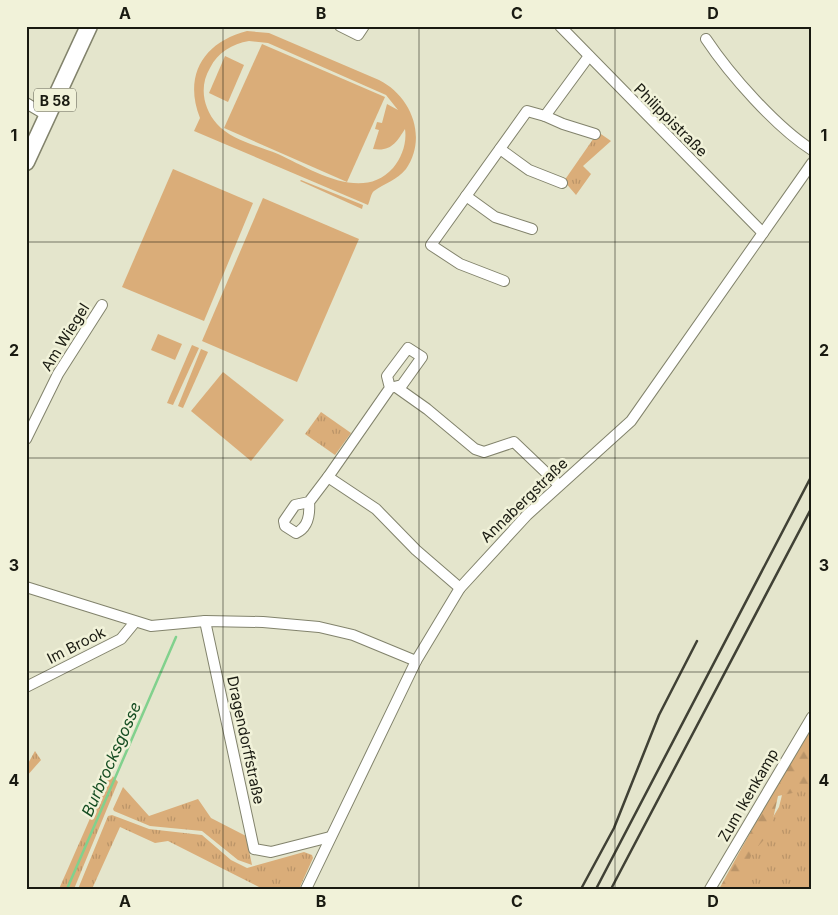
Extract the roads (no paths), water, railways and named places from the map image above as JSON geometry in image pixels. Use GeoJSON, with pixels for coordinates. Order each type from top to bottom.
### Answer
{"type":"FeatureCollection","features":[{"type":"Feature","properties":{"kind":"main road","name":"B 58"},"geometry":{"type":"LineString","coordinates":[[26,162],[89,26]]}},
{"type":"Feature","properties":{"kind":"street"},"geometry":{"type":"LineString","coordinates":[[340,26],[361,30]]}},
{"type":"Feature","properties":{"kind":"street","name":"Philippistraße"},"geometry":{"type":"LineString","coordinates":[[560,26],[763,234]]}},
{"type":"Feature","properties":{"kind":"street"},"geometry":{"type":"LineString","coordinates":[[706,39],[723,65],[795,139],[812,150]]}},
{"type":"Feature","properties":{"kind":"street"},"geometry":{"type":"LineString","coordinates":[[545,116],[589,56]]}},
{"type":"Feature","properties":{"kind":"street"},"geometry":{"type":"LineString","coordinates":[[26,103],[48,116]]}},
{"type":"Feature","properties":{"kind":"street"},"geometry":{"type":"LineString","coordinates":[[504,281],[460,264],[431,245],[526,111],[595,134]]}},
{"type":"Feature","properties":{"kind":"street"},"geometry":{"type":"LineString","coordinates":[[500,149],[530,170],[562,183]]}},
{"type":"Feature","properties":{"kind":"street","name":"Annabergstraße"},"geometry":{"type":"LineString","coordinates":[[306,889],[416,661],[460,588],[490,553],[559,485],[631,421],[812,164]]}},
{"type":"Feature","properties":{"kind":"street"},"geometry":{"type":"LineString","coordinates":[[466,196],[495,217],[532,229]]}},
{"type":"Feature","properties":{"kind":"street","name":"Am Wiegel"},"geometry":{"type":"LineString","coordinates":[[26,439],[58,374],[102,305]]}},
{"type":"Feature","properties":{"kind":"street"},"geometry":{"type":"LineString","coordinates":[[309,502],[393,387],[427,409],[475,449],[484,452],[514,442],[559,485]]}},
{"type":"Feature","properties":{"kind":"street"},"geometry":{"type":"LineString","coordinates":[[328,477],[376,509],[416,550],[460,588]]}},
{"type":"Feature","properties":{"kind":"street"},"geometry":{"type":"LineString","coordinates":[[26,587],[151,626],[205,621],[262,622],[320,628],[352,635],[416,661]]}},
{"type":"Feature","properties":{"kind":"street","name":"Dragendorffstraße"},"geometry":{"type":"LineString","coordinates":[[205,621],[254,849],[271,852],[330,837]]}},
{"type":"Feature","properties":{"kind":"street","name":"Im Brook"},"geometry":{"type":"LineString","coordinates":[[26,687],[121,639],[135,622]]}},
{"type":"Feature","properties":{"kind":"street","name":"Zum Ikenkamp"},"geometry":{"type":"LineString","coordinates":[[710,889],[812,717]]}},
{"type":"Feature","properties":{"kind":"waterway","name":"Burbrocksgosse"},"geometry":{"type":"LineString","coordinates":[[67,889],[176,637]]}},
{"type":"Feature","properties":{"kind":"railway"},"geometry":{"type":"LineString","coordinates":[[596,889],[812,475]]}},
{"type":"Feature","properties":{"kind":"railway"},"geometry":{"type":"LineString","coordinates":[[611,889],[812,507]]}},
{"type":"Feature","properties":{"kind":"railway"},"geometry":{"type":"LineString","coordinates":[[581,889],[614,828],[659,715],[697,641]]}}]}
